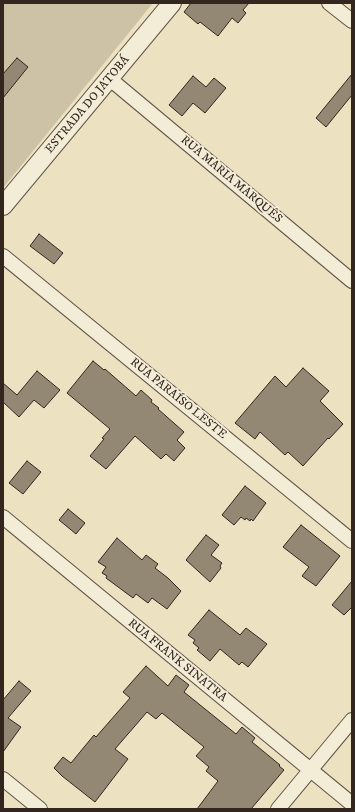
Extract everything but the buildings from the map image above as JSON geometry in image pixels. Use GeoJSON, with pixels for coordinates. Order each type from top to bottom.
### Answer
{"type":"FeatureCollection","features":[{"type":"Feature","properties":{"kind":"street","name":"ESTRADA DO JATOBÁ"},"geometry":{"type":"LineString","coordinates":[[3,206],[172,3]]}},
{"type":"Feature","properties":{"kind":"street"},"geometry":{"type":"LineString","coordinates":[[330,3],[352,21]]}},
{"type":"Feature","properties":{"kind":"street","name":"RUA MARIA MARQUÊS"},"geometry":{"type":"LineString","coordinates":[[110,79],[352,281]]}},
{"type":"Feature","properties":{"kind":"street","name":"RUA PARAÍSO LESTE"},"geometry":{"type":"LineString","coordinates":[[3,256],[352,541]]}},
{"type":"Feature","properties":{"kind":"street","name":"RUA FRANK SINATRA"},"geometry":{"type":"LineString","coordinates":[[3,518],[352,804]]}},
{"type":"Feature","properties":{"kind":"street"},"geometry":{"type":"LineString","coordinates":[[278,809],[352,720]]}},
{"type":"Feature","properties":{"kind":"street"},"geometry":{"type":"LineString","coordinates":[[3,779],[40,809]]}},
{"type":"Feature","properties":{"kind":"shaded area"},"geometry":{"type":"Polygon","coordinates":[[[3,3],[153,3],[3,188],[3,3]]]}}]}
